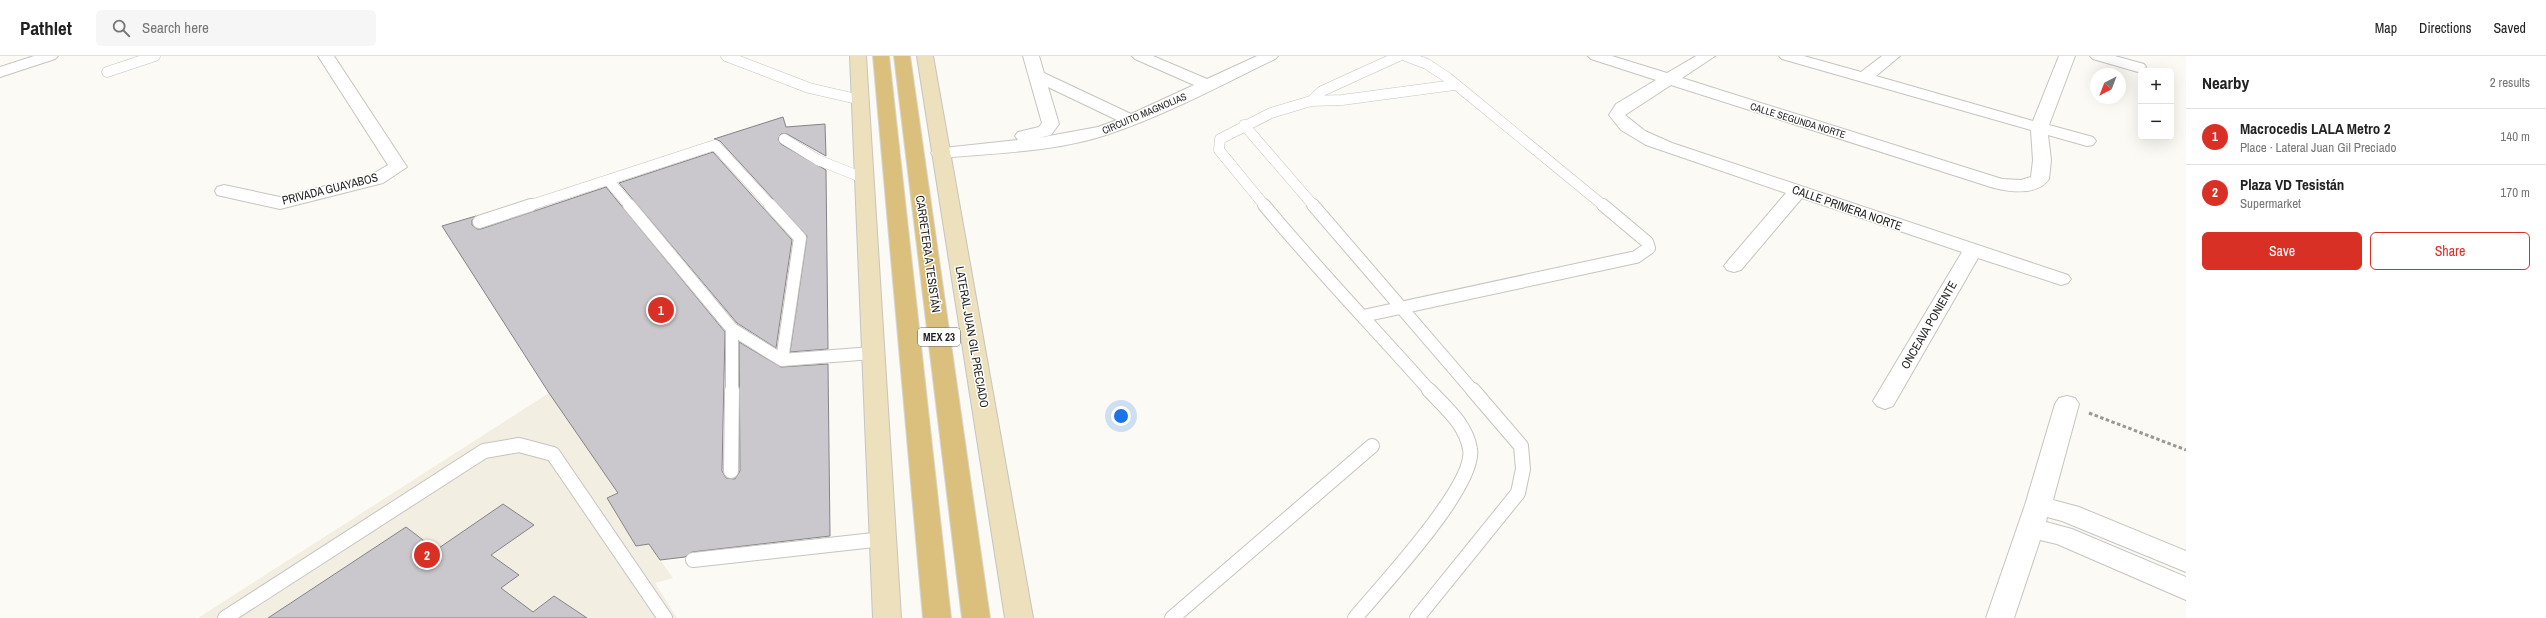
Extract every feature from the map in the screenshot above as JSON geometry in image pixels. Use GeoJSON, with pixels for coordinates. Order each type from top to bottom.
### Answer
{"type":"FeatureCollection","features":[{"type":"Feature","properties":{"kind":"main road"},"geometry":{"type":"LineString","coordinates":[[887,618],[872,353],[866,179],[859,67],[892,62],[926,64]]}},
{"type":"Feature","properties":{"kind":"main road","name":"CARRETERA A TESISTÁN"},"geometry":{"type":"LineString","coordinates":[[892,62],[937,618]]}},
{"type":"Feature","properties":{"kind":"main road","name":"CARRETERA A TESISTÁN"},"geometry":{"type":"LineString","coordinates":[[892,62],[976,618]]}},
{"type":"Feature","properties":{"kind":"main road","name":"LATERAL JUAN GIL PRECIADO"},"geometry":{"type":"LineString","coordinates":[[926,64],[939,148],[1020,618]]}},
{"type":"Feature","properties":{"kind":"street"},"geometry":{"type":"LineString","coordinates":[[0,72],[50,56]]}},
{"type":"Feature","properties":{"kind":"street","name":"PRIVADA GUAYABOS"},"geometry":{"type":"LineString","coordinates":[[224,191],[280,203],[378,179],[398,167],[326,56]]}},
{"type":"Feature","properties":{"kind":"street"},"geometry":{"type":"LineString","coordinates":[[939,148],[1022,136],[1045,131],[1051,124],[1031,56]]}},
{"type":"Feature","properties":{"kind":"street"},"geometry":{"type":"LineString","coordinates":[[1140,56],[1208,85]]}},
{"type":"Feature","properties":{"kind":"street","name":"CIRCUITO MAGNOLIAS"},"geometry":{"type":"LineString","coordinates":[[939,148],[1056,141],[1102,131],[1132,120],[1270,56]]}},
{"type":"Feature","properties":{"kind":"street","name":"CALLE SEGUNDA NORTE"},"geometry":{"type":"LineString","coordinates":[[1596,56],[2000,184],[2030,186],[2040,179],[2042,160],[2039,128]]}},
{"type":"Feature","properties":{"kind":"street"},"geometry":{"type":"LineString","coordinates":[[1787,56],[1865,77],[2087,142]]}},
{"type":"Feature","properties":{"kind":"street"},"geometry":{"type":"LineString","coordinates":[[1865,77],[1892,56]]}},
{"type":"Feature","properties":{"kind":"street"},"geometry":{"type":"LineString","coordinates":[[2039,128],[2067,56]]}},
{"type":"Feature","properties":{"kind":"street"},"geometry":{"type":"LineString","coordinates":[[2098,56],[2138,67]]}},
{"type":"Feature","properties":{"kind":"street"},"geometry":{"type":"LineString","coordinates":[[1666,79],[1699,57]]}},
{"type":"Feature","properties":{"kind":"street"},"geometry":{"type":"LineString","coordinates":[[1037,76],[1132,120]]}},
{"type":"Feature","properties":{"kind":"street","name":"CALLE PRIMERA NORTE"},"geometry":{"type":"LineString","coordinates":[[1666,79],[1622,108],[1617,115],[1623,124],[1635,134],[1666,148],[2061,279]]}},
{"type":"Feature","properties":{"kind":"street"},"geometry":{"type":"LineString","coordinates":[[1734,266],[1798,192]]}},
{"type":"Feature","properties":{"kind":"street","name":"ONCEAVA PONIENTE"},"geometry":{"type":"LineString","coordinates":[[1885,401],[1973,250]]}},
{"type":"Feature","properties":{"kind":"street"},"geometry":{"type":"LineString","coordinates":[[2000,618],[2034,517],[2067,404]]}},
{"type":"Feature","properties":{"kind":"street"},"geometry":{"type":"LineString","coordinates":[[2034,517],[2070,514],[2186,562]]}},
{"type":"Feature","properties":{"kind":"street"},"geometry":{"type":"LineString","coordinates":[[2034,517],[2063,536],[2186,589]]}},
{"type":"Feature","properties":{"kind":"lane"},"geometry":{"type":"LineString","coordinates":[[107,72],[155,56]]}},
{"type":"Feature","properties":{"kind":"lane"},"geometry":{"type":"LineString","coordinates":[[726,56],[771,75],[836,97],[861,100]]}},
{"type":"Feature","properties":{"kind":"lane"},"geometry":{"type":"LineString","coordinates":[[1311,101],[1322,91],[1399,56]]}},
{"type":"Feature","properties":{"kind":"lane"},"geometry":{"type":"LineString","coordinates":[[1364,316],[1404,309],[1636,257],[1649,248],[1647,242],[1454,84],[1418,59],[1406,56]]}},
{"type":"Feature","properties":{"kind":"lane"},"geometry":{"type":"LineString","coordinates":[[1355,618],[1421,538],[1462,482],[1472,455],[1465,430],[1364,316],[1315,267],[1219,150],[1220,139],[1244,125],[1272,113],[1311,101],[1342,100],[1454,84]]}},
{"type":"Feature","properties":{"kind":"lane"},"geometry":{"type":"LineString","coordinates":[[1244,125],[1521,446],[1524,469],[1518,493],[1417,618]]}},
{"type":"Feature","properties":{"kind":"lane"},"geometry":{"type":"LineString","coordinates":[[784,139],[818,160],[866,179]]}},
{"type":"Feature","properties":{"kind":"lane"},"geometry":{"type":"LineString","coordinates":[[479,222],[715,145],[800,238],[782,360]]}},
{"type":"Feature","properties":{"kind":"lane"},"geometry":{"type":"LineString","coordinates":[[608,180],[732,329],[782,360],[872,353]]}},
{"type":"Feature","properties":{"kind":"lane"},"geometry":{"type":"LineString","coordinates":[[732,329],[732,471]]}},
{"type":"Feature","properties":{"kind":"lane"},"geometry":{"type":"LineString","coordinates":[[225,618],[484,451],[509,443],[532,445],[553,454],[665,618]]}},
{"type":"Feature","properties":{"kind":"lane"},"geometry":{"type":"LineString","coordinates":[[1172,618],[1372,446]]}},
{"type":"Feature","properties":{"kind":"lane"},"geometry":{"type":"LineString","coordinates":[[693,560],[883,539]]}},
{"type":"Feature","properties":{"kind":"path"},"geometry":{"type":"LineString","coordinates":[[2067,404],[2186,450]]}},
{"type":"Feature","properties":{"kind":"shaded area"},"geometry":{"type":"Polygon","coordinates":[[[549,393],[618,493],[608,498],[636,546],[649,544],[673,578],[655,583],[677,618],[198,618],[549,393]]]}},
{"type":"Feature","properties":{"kind":"building"},"geometry":{"type":"Polygon","coordinates":[[[783,117],[786,127],[825,124],[826,156],[787,134],[781,134],[778,139],[781,144],[826,170],[828,349],[790,352],[807,236],[720,141],[714,139],[783,117]]]}},
{"type":"Feature","properties":{"kind":"building"},"geometry":{"type":"Polygon","coordinates":[[[713,152],[792,240],[776,348],[737,323],[619,183],[713,152]]]}},
{"type":"Feature","properties":{"kind":"building"},"geometry":{"type":"Polygon","coordinates":[[[606,187],[725,332],[722,471],[726,478],[735,479],[740,471],[739,342],[781,367],[828,364],[830,536],[692,552],[685,557],[660,560],[649,544],[636,546],[607,498],[618,493],[549,393],[442,226],[476,216],[472,220],[472,225],[477,229],[481,229],[606,187]]]}},
{"type":"Feature","properties":{"kind":"building"},"geometry":{"type":"Polygon","coordinates":[[[503,504],[534,525],[491,555],[519,575],[501,588],[533,612],[554,596],[587,618],[268,618],[406,527],[436,550],[503,504]]]}},
{"type":"Feature","properties":{"kind":"place","name":"Macrocedis LALA Metro 2"},"geometry":{"type":"Point","coordinates":[661,310]}},
{"type":"Feature","properties":{"kind":"place","name":"Plaza VD Tesistán"},"geometry":{"type":"Point","coordinates":[427,555]}}]}
